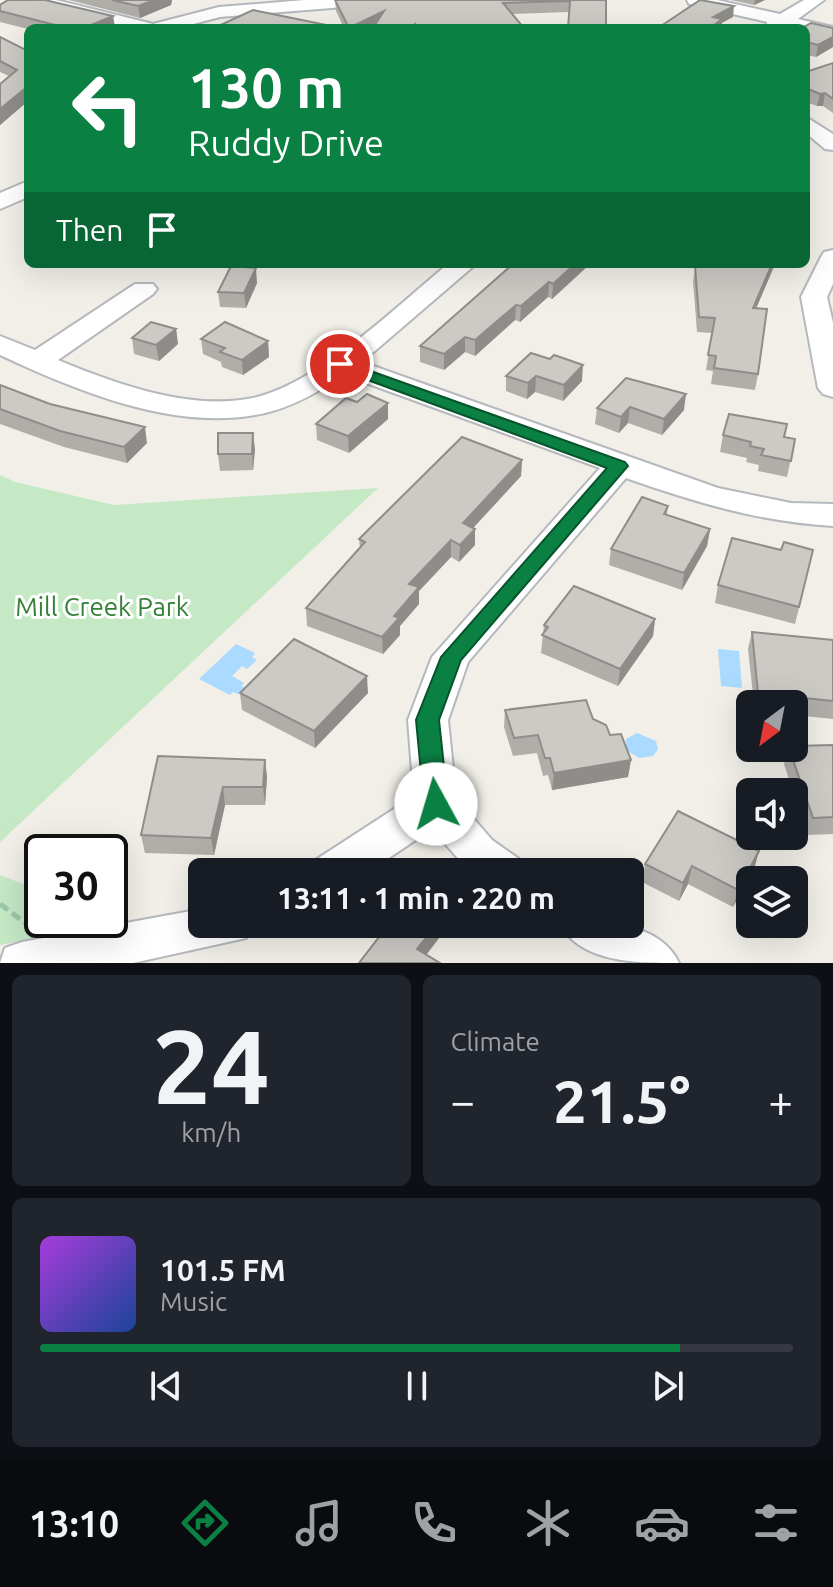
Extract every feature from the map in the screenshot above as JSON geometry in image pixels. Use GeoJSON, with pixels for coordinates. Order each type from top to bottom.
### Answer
{"type":"FeatureCollection","features":[{"type":"Feature","properties":{"kind":"street"},"geometry":{"type":"LineString","coordinates":[[36,0],[132,24]]}},
{"type":"Feature","properties":{"kind":"street"},"geometry":{"type":"LineString","coordinates":[[173,24],[219,12],[369,0]]}},
{"type":"Feature","properties":{"kind":"street"},"geometry":{"type":"LineString","coordinates":[[695,0],[776,24],[816,0]]}},
{"type":"Feature","properties":{"kind":"street"},"geometry":{"type":"LineString","coordinates":[[810,29],[833,32]]}},
{"type":"Feature","properties":{"kind":"street"},"geometry":{"type":"LineString","coordinates":[[810,126],[833,144]]}},
{"type":"Feature","properties":{"kind":"street"},"geometry":{"type":"LineString","coordinates":[[0,202],[24,190]]}},
{"type":"Feature","properties":{"kind":"street"},"geometry":{"type":"LineString","coordinates":[[833,257],[814,297],[833,388]]}},
{"type":"Feature","properties":{"kind":"street"},"geometry":{"type":"LineString","coordinates":[[0,344],[38,361],[147,399],[206,410],[254,407],[299,390],[340,364],[458,268]]}},
{"type":"Feature","properties":{"kind":"street"},"geometry":{"type":"LineString","coordinates":[[38,361],[144,289]]}},
{"type":"Feature","properties":{"kind":"street"},"geometry":{"type":"LineString","coordinates":[[340,364],[711,497],[791,513],[833,515]]}},
{"type":"Feature","properties":{"kind":"street"},"geometry":{"type":"LineString","coordinates":[[484,858],[436,804],[428,720],[451,657],[619,466]]}},
{"type":"Feature","properties":{"kind":"street"},"geometry":{"type":"LineString","coordinates":[[354,858],[436,804]]}},
{"type":"Feature","properties":{"kind":"street"},"geometry":{"type":"LineString","coordinates":[[22,963],[188,932]]}},
{"type":"Feature","properties":{"kind":"street"},"geometry":{"type":"LineString","coordinates":[[609,938],[655,963]]}},
{"type":"Feature","properties":{"kind":"green space","name":"Mill Creek Park"},"geometry":{"type":"Polygon","coordinates":[[[0,475],[15,482],[114,505],[378,488],[0,842],[0,475]]]}},
{"type":"Feature","properties":{"kind":"green space"},"geometry":{"type":"Polygon","coordinates":[[[0,875],[24,884],[24,938],[37,938],[0,945],[0,875]]]}},
{"type":"Feature","properties":{"kind":"water"},"geometry":{"type":"Polygon","coordinates":[[[236,644],[255,653],[252,657],[257,660],[247,669],[242,666],[232,676],[244,683],[241,686],[245,688],[238,694],[233,692],[230,695],[199,679],[236,644]]]}},
{"type":"Feature","properties":{"kind":"water"},"geometry":{"type":"Polygon","coordinates":[[[718,649],[739,651],[742,688],[721,686],[718,649]]]}},
{"type":"Feature","properties":{"kind":"water"},"geometry":{"type":"Polygon","coordinates":[[[637,733],[656,741],[658,749],[653,756],[639,758],[626,750],[626,739],[637,733]]]}},
{"type":"Feature","properties":{"kind":"building"},"geometry":{"type":"Polygon","coordinates":[[[8,0],[45,0],[113,16],[94,24],[51,24],[0,11],[0,5],[8,0]]]}},
{"type":"Feature","properties":{"kind":"building"},"geometry":{"type":"Polygon","coordinates":[[[112,0],[154,0],[138,6],[112,0]]]}},
{"type":"Feature","properties":{"kind":"building"},"geometry":{"type":"Polygon","coordinates":[[[335,0],[606,0],[606,24],[568,24],[570,1],[503,3],[521,24],[376,24],[384,11],[357,24],[347,24],[335,0]]]}},
{"type":"Feature","properties":{"kind":"building"},"geometry":{"type":"Polygon","coordinates":[[[700,0],[734,6],[713,17],[722,19],[715,24],[664,24],[700,0]]]}},
{"type":"Feature","properties":{"kind":"building"},"geometry":{"type":"Polygon","coordinates":[[[253,10],[321,24],[223,24],[253,10]]]}},
{"type":"Feature","properties":{"kind":"building"},"geometry":{"type":"Polygon","coordinates":[[[809,24],[833,28],[833,37],[818,45],[810,43],[809,24]]]}},
{"type":"Feature","properties":{"kind":"building"},"geometry":{"type":"Polygon","coordinates":[[[0,37],[24,49],[24,89],[0,109],[0,84],[17,70],[0,61],[0,37]]]}},
{"type":"Feature","properties":{"kind":"building"},"geometry":{"type":"Polygon","coordinates":[[[833,63],[833,99],[825,93],[810,90],[810,71],[833,63]]]}},
{"type":"Feature","properties":{"kind":"building"},"geometry":{"type":"Polygon","coordinates":[[[230,268],[256,268],[244,293],[218,292],[230,268]]]}},
{"type":"Feature","properties":{"kind":"building"},"geometry":{"type":"Polygon","coordinates":[[[508,268],[571,268],[521,306],[516,305],[475,340],[465,337],[444,354],[420,346],[508,268]]]}},
{"type":"Feature","properties":{"kind":"building"},"geometry":{"type":"Polygon","coordinates":[[[695,268],[770,268],[753,308],[767,309],[758,374],[714,368],[716,356],[708,355],[715,318],[699,317],[695,268]]]}},
{"type":"Feature","properties":{"kind":"building"},"geometry":{"type":"Polygon","coordinates":[[[151,322],[176,329],[156,345],[132,338],[151,322]]]}},
{"type":"Feature","properties":{"kind":"building"},"geometry":{"type":"Polygon","coordinates":[[[225,322],[268,341],[242,360],[220,352],[225,348],[201,339],[225,322]]]}},
{"type":"Feature","properties":{"kind":"building"},"geometry":{"type":"Polygon","coordinates":[[[531,353],[550,359],[554,355],[583,365],[564,385],[536,376],[528,383],[506,376],[531,353]]]}},
{"type":"Feature","properties":{"kind":"building"},"geometry":{"type":"Polygon","coordinates":[[[626,378],[686,394],[664,419],[630,407],[621,417],[597,408],[626,378]]]}},
{"type":"Feature","properties":{"kind":"building"},"geometry":{"type":"Polygon","coordinates":[[[0,385],[50,404],[145,427],[124,447],[60,431],[0,409],[0,385]]]}},
{"type":"Feature","properties":{"kind":"building"},"geometry":{"type":"Polygon","coordinates":[[[367,394],[388,403],[348,436],[316,424],[346,398],[357,402],[367,394]]]}},
{"type":"Feature","properties":{"kind":"building"},"geometry":{"type":"Polygon","coordinates":[[[729,414],[787,424],[784,437],[795,439],[791,461],[761,455],[764,449],[750,446],[751,442],[723,435],[729,414]]]}},
{"type":"Feature","properties":{"kind":"building"},"geometry":{"type":"Polygon","coordinates":[[[218,433],[253,433],[252,454],[218,454],[218,433]]]}},
{"type":"Feature","properties":{"kind":"building"},"geometry":{"type":"Polygon","coordinates":[[[462,437],[522,460],[463,523],[475,529],[460,545],[451,540],[409,584],[419,587],[394,616],[399,618],[382,637],[306,608],[365,542],[359,539],[462,437]]]}},
{"type":"Feature","properties":{"kind":"building"},"geometry":{"type":"Polygon","coordinates":[[[642,497],[668,506],[664,514],[710,529],[684,573],[611,549],[642,497]]]}},
{"type":"Feature","properties":{"kind":"building"},"geometry":{"type":"Polygon","coordinates":[[[732,538],[781,550],[784,542],[813,550],[799,607],[718,585],[732,538]]]}},
{"type":"Feature","properties":{"kind":"building"},"geometry":{"type":"Polygon","coordinates":[[[574,586],[655,619],[620,669],[542,635],[548,627],[544,625],[574,586]]]}},
{"type":"Feature","properties":{"kind":"building"},"geometry":{"type":"Polygon","coordinates":[[[752,632],[833,640],[833,701],[808,698],[808,690],[758,690],[752,632]]]}},
{"type":"Feature","properties":{"kind":"building"},"geometry":{"type":"Polygon","coordinates":[[[294,639],[367,676],[314,731],[240,693],[294,639]]]}},
{"type":"Feature","properties":{"kind":"building"},"geometry":{"type":"Polygon","coordinates":[[[586,700],[593,719],[606,725],[610,735],[621,734],[631,760],[554,773],[550,758],[545,758],[538,735],[514,738],[505,710],[586,700]]]}},
{"type":"Feature","properties":{"kind":"building"},"geometry":{"type":"Polygon","coordinates":[[[833,745],[833,817],[813,818],[808,803],[808,778],[799,778],[794,762],[808,762],[808,746],[833,745]]]}},
{"type":"Feature","properties":{"kind":"building"},"geometry":{"type":"Polygon","coordinates":[[[158,756],[265,760],[263,787],[223,787],[211,838],[141,835],[158,756]]]}},
{"type":"Feature","properties":{"kind":"building"},"geometry":{"type":"Polygon","coordinates":[[[678,811],[736,840],[736,850],[759,851],[751,866],[736,866],[736,889],[692,866],[683,883],[645,864],[678,811]]]}},
{"type":"Feature","properties":{"kind":"building"},"geometry":{"type":"Polygon","coordinates":[[[378,938],[426,938],[417,949],[440,963],[359,963],[378,938]]]}},
{"type":"Feature","properties":{"kind":"route"},"geometry":{"type":"LineString","coordinates":[[340,364],[619,466],[451,657],[428,720],[436,804]]}}]}
